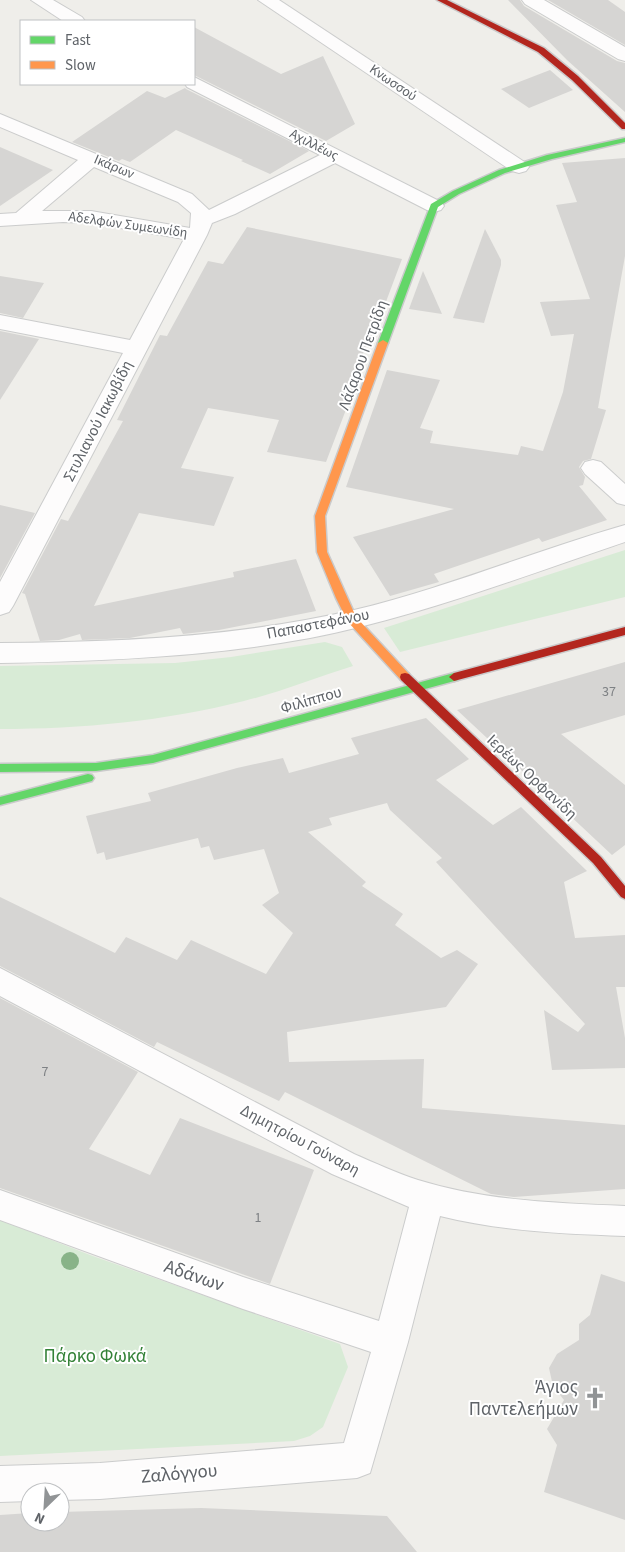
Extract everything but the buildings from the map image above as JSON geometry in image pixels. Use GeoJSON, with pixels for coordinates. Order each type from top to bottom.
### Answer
{"type":"FeatureCollection","features":[{"type":"Feature","properties":{"kind":"street"},"geometry":{"type":"LineString","coordinates":[[40,0],[74,20]]}},
{"type":"Feature","properties":{"kind":"street","name":"Κνωσσού"},"geometry":{"type":"LineString","coordinates":[[267,0],[519,167]]}},
{"type":"Feature","properties":{"kind":"street"},"geometry":{"type":"LineString","coordinates":[[441,0],[541,50],[622,120]]}},
{"type":"Feature","properties":{"kind":"street"},"geometry":{"type":"LineString","coordinates":[[530,0],[625,56]]}},
{"type":"Feature","properties":{"kind":"street","name":"Αχιλλέως"},"geometry":{"type":"LineString","coordinates":[[195,84],[434,206]]}},
{"type":"Feature","properties":{"kind":"street","name":"Ικάρων"},"geometry":{"type":"LineString","coordinates":[[0,120],[185,198],[200,209],[200,227]]}},
{"type":"Feature","properties":{"kind":"street"},"geometry":{"type":"LineString","coordinates":[[434,206],[454,191],[466,185],[519,167],[625,140]]}},
{"type":"Feature","properties":{"kind":"street"},"geometry":{"type":"LineString","coordinates":[[200,227],[228,210],[334,156]]}},
{"type":"Feature","properties":{"kind":"street"},"geometry":{"type":"LineString","coordinates":[[21,219],[92,158]]}},
{"type":"Feature","properties":{"kind":"street","name":"Λάζαρου Πετρίδη"},"geometry":{"type":"LineString","coordinates":[[414,688],[352,619],[333,581],[322,552],[320,516],[434,206]]}},
{"type":"Feature","properties":{"kind":"street","name":"Αδελφών Συμεωνίδη"},"geometry":{"type":"LineString","coordinates":[[0,220],[62,216],[91,217],[200,227]]}},
{"type":"Feature","properties":{"kind":"street","name":"Στυλιανού Ιακωβίδη"},"geometry":{"type":"LineString","coordinates":[[0,606],[200,227]]}},
{"type":"Feature","properties":{"kind":"street"},"geometry":{"type":"LineString","coordinates":[[0,322],[136,348]]}},
{"type":"Feature","properties":{"kind":"street"},"geometry":{"type":"LineString","coordinates":[[593,468],[625,497]]}},
{"type":"Feature","properties":{"kind":"street","name":"Παπαστεφάνου"},"geometry":{"type":"LineString","coordinates":[[0,653],[75,652],[175,647],[222,642],[352,619],[398,608],[625,533]]}},
{"type":"Feature","properties":{"kind":"street","name":"Φιλίππου"},"geometry":{"type":"LineString","coordinates":[[0,768],[96,767],[153,759],[625,631]]}},
{"type":"Feature","properties":{"kind":"street","name":"Ιερέως Ορφανίδη"},"geometry":{"type":"LineString","coordinates":[[414,688],[597,860],[625,894]]}},
{"type":"Feature","properties":{"kind":"street"},"geometry":{"type":"LineString","coordinates":[[0,801],[153,759]]}},
{"type":"Feature","properties":{"kind":"street","name":"Δημητρίου Γούναρη"},"geometry":{"type":"LineString","coordinates":[[0,981],[343,1164],[381,1181],[428,1198],[534,1217],[625,1221]]}},
{"type":"Feature","properties":{"kind":"street"},"geometry":{"type":"LineString","coordinates":[[391,1342],[428,1198]]}},
{"type":"Feature","properties":{"kind":"street","name":"Αδάνων"},"geometry":{"type":"LineString","coordinates":[[0,1205],[169,1267],[391,1342]]}},
{"type":"Feature","properties":{"kind":"street","name":"Ζαλόγγου"},"geometry":{"type":"LineString","coordinates":[[0,1484],[100,1481],[357,1460],[391,1342]]}},
{"type":"Feature","properties":{"kind":"green space"},"geometry":{"type":"Polygon","coordinates":[[[625,550],[625,597],[400,652],[384,628],[625,550]]]}},
{"type":"Feature","properties":{"kind":"green space"},"geometry":{"type":"Polygon","coordinates":[[[325,642],[342,647],[353,666],[258,697],[184,714],[92,725],[0,729],[0,666],[175,663],[231,657],[325,642]]]}},
{"type":"Feature","properties":{"kind":"green space","name":"Πάρκο Φωκά"},"geometry":{"type":"Polygon","coordinates":[[[0,1220],[90,1255],[340,1344],[348,1367],[323,1427],[310,1436],[294,1441],[0,1456],[0,1220]]]}},
{"type":"Feature","properties":{"kind":"traffic: fast"},"geometry":{"type":"LineString","coordinates":[[383,343],[434,206],[456,192],[502,171],[550,157],[625,140]]}},
{"type":"Feature","properties":{"kind":"traffic: fast"},"geometry":{"type":"LineString","coordinates":[[0,768],[96,767],[153,759],[454,677]]}},
{"type":"Feature","properties":{"kind":"traffic: fast"},"geometry":{"type":"LineString","coordinates":[[0,801],[88,778]]}},
{"type":"Feature","properties":{"kind":"traffic: slow"},"geometry":{"type":"LineString","coordinates":[[383,343],[320,516],[322,552],[352,619],[405,677]]}},
{"type":"Feature","properties":{"kind":"traffic: jam"},"geometry":{"type":"LineString","coordinates":[[441,0],[541,50],[575,78],[625,127]]}},
{"type":"Feature","properties":{"kind":"traffic: jam"},"geometry":{"type":"LineString","coordinates":[[454,677],[625,631]]}},
{"type":"Feature","properties":{"kind":"traffic: jam"},"geometry":{"type":"LineString","coordinates":[[405,677],[597,860],[625,894]]}},
{"type":"Feature","properties":{"kind":"place","name":"Άγιος Παντελεήμων"},"geometry":{"type":"Point","coordinates":[595,1398]}}]}
